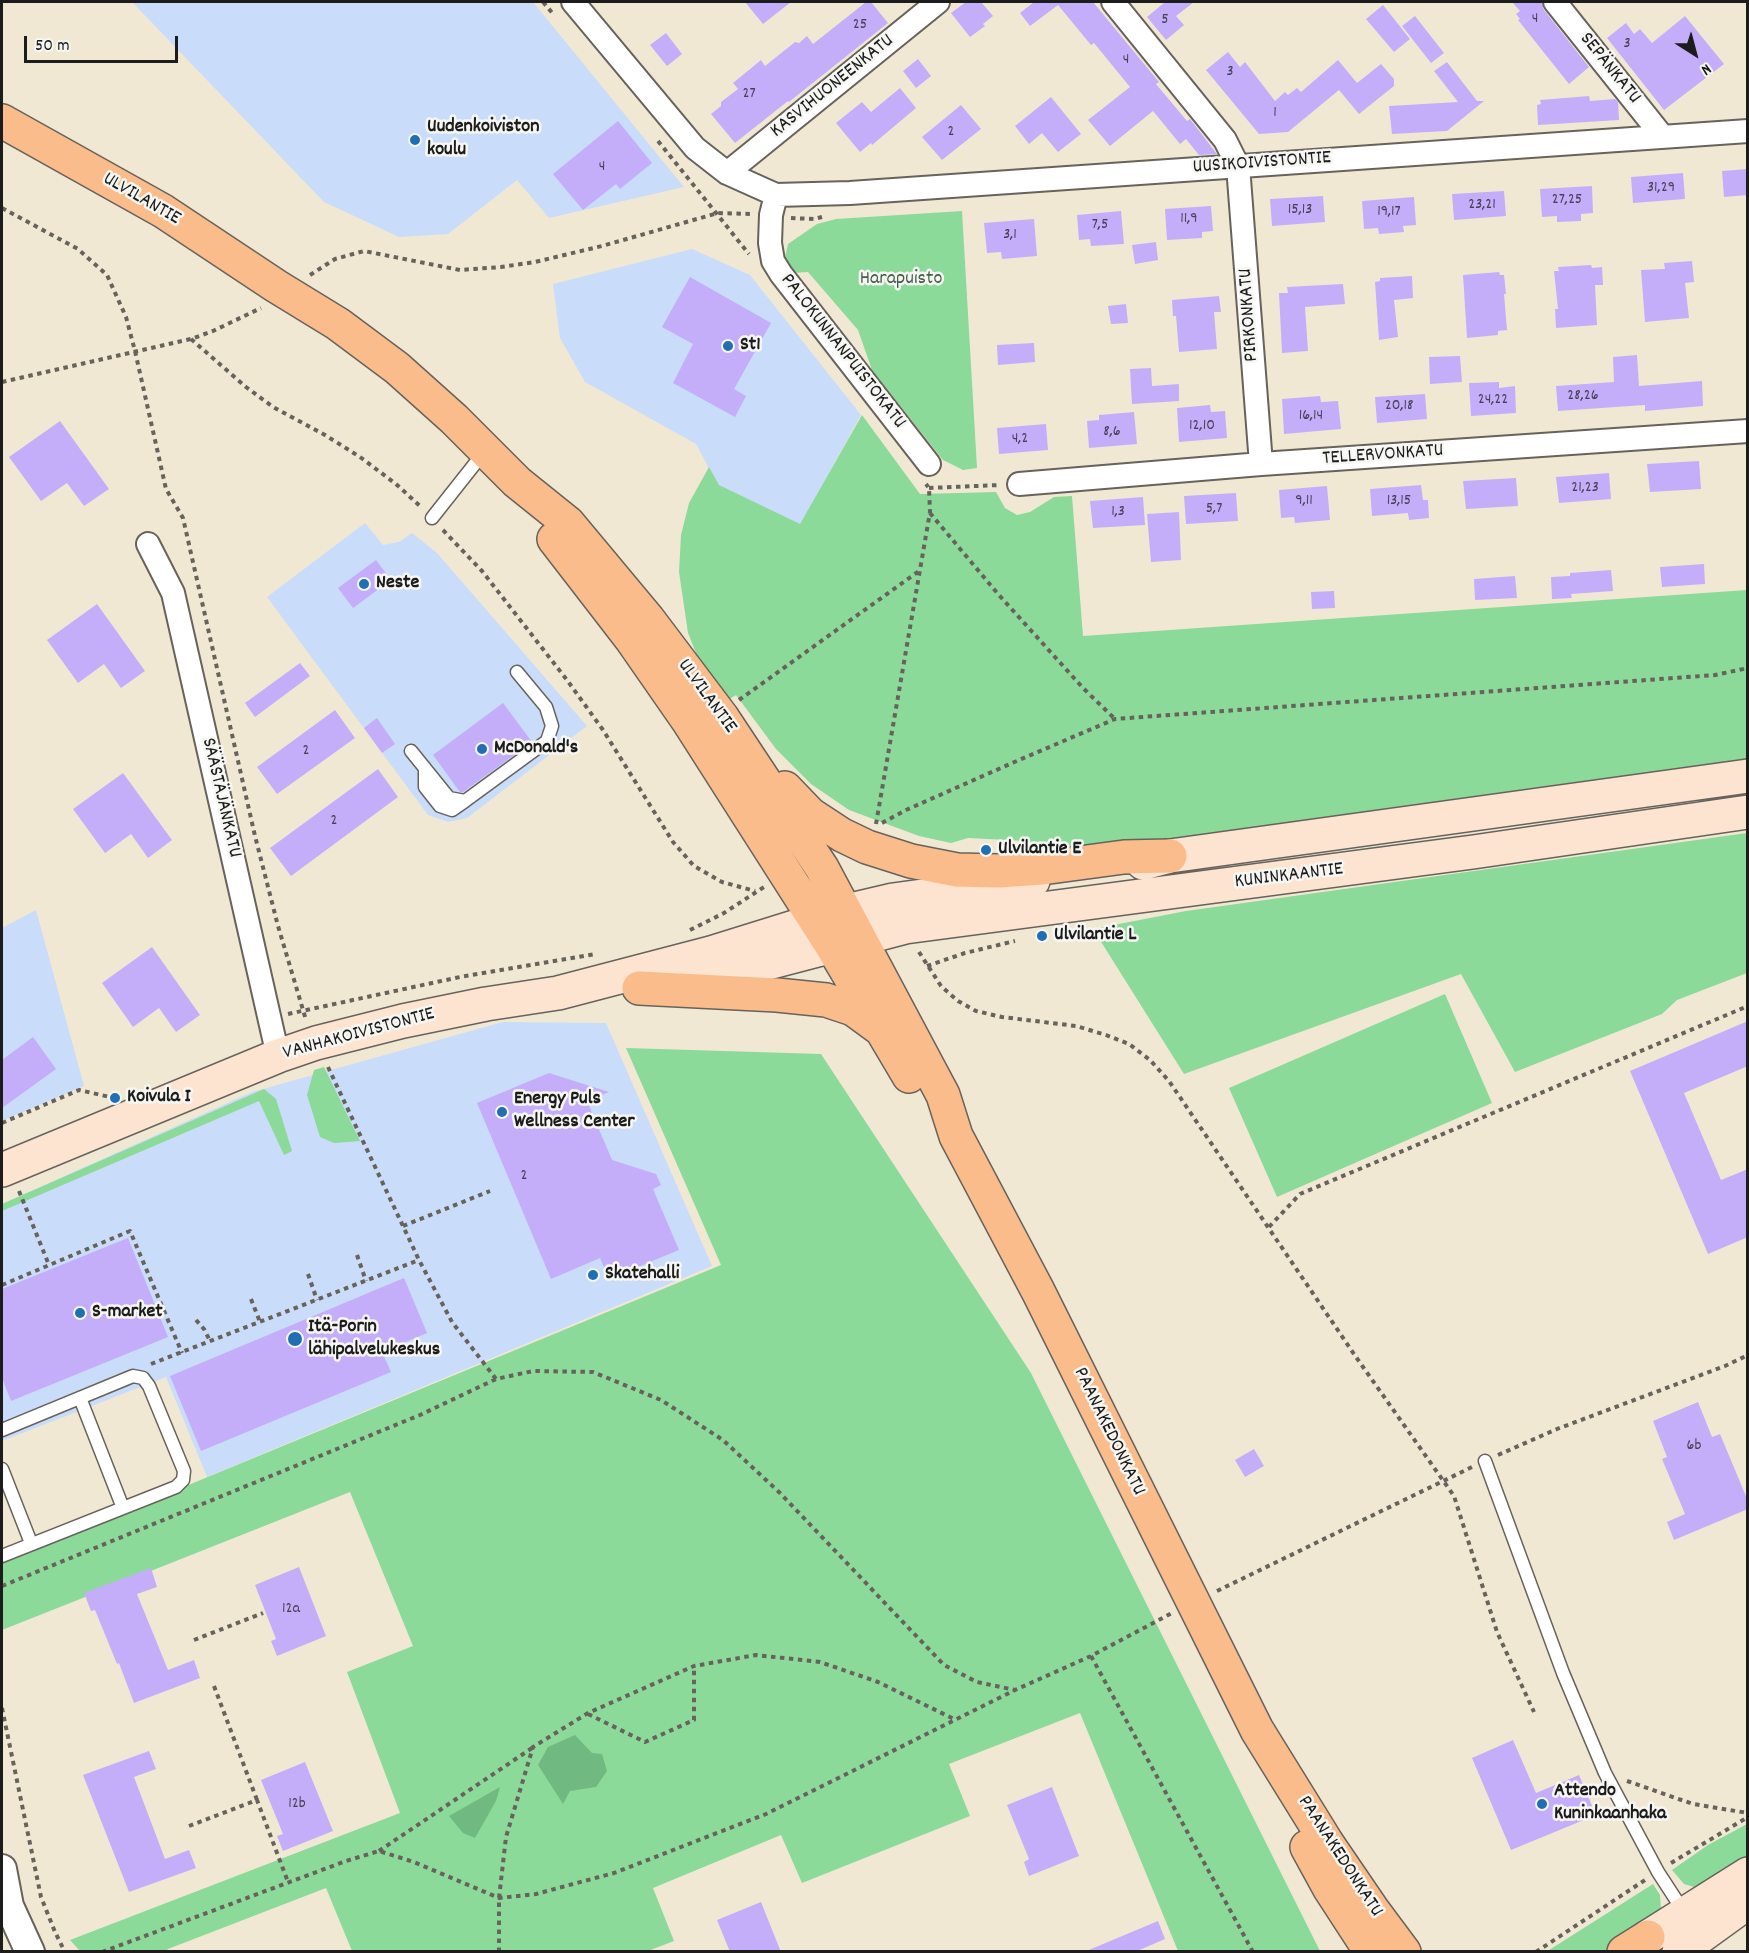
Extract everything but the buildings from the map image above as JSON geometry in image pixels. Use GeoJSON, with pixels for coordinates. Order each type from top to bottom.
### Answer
{"type":"FeatureCollection","features":[{"type":"Feature","properties":{"kind":"main road","name":"ULVILANTIE"},"geometry":{"type":"LineString","coordinates":[[2,121],[163,211],[269,297]]}},
{"type":"Feature","properties":{"kind":"main road","name":"ULVILANTIE"},"geometry":{"type":"LineString","coordinates":[[2,147],[153,227],[269,297],[338,324],[397,368],[454,419],[517,482],[568,523],[648,619],[733,713],[822,868],[838,928]]}},
{"type":"Feature","properties":{"kind":"main road","name":"ULVILANTIE"},"geometry":{"type":"LineString","coordinates":[[517,482],[550,535],[632,640],[838,928]]}},
{"type":"Feature","properties":{"kind":"main road"},"geometry":{"type":"LineString","coordinates":[[733,713],[785,789],[810,814],[867,847],[911,861],[957,870],[998,871],[1042,868],[1124,857],[1170,856]]}},
{"type":"Feature","properties":{"kind":"main road","name":"KUNINKAANTIE"},"geometry":{"type":"LineString","coordinates":[[838,928],[893,900],[1112,870],[1170,856],[1748,776]]}},
{"type":"Feature","properties":{"kind":"main road","name":"KUNINKAANTIE"},"geometry":{"type":"LineString","coordinates":[[838,928],[905,927],[1473,852],[1748,812]]}},
{"type":"Feature","properties":{"kind":"main road","name":"VANHAKOIVISTONTIE"},"geometry":{"type":"LineString","coordinates":[[10,1180],[278,1056],[316,1043],[403,1021],[486,1004],[558,993],[639,988],[756,966],[838,928]]}},
{"type":"Feature","properties":{"kind":"main road","name":"VANHAKOIVISTONTIE"},"geometry":{"type":"LineString","coordinates":[[558,993],[711,953],[838,928]]}},
{"type":"Feature","properties":{"kind":"main road","name":"PAANAKEDONKATU"},"geometry":{"type":"LineString","coordinates":[[838,928],[881,1030],[926,1103],[956,1136]]}},
{"type":"Feature","properties":{"kind":"main road","name":"PAANAKEDONKATU"},"geometry":{"type":"LineString","coordinates":[[838,928],[943,1095],[956,1136],[1038,1291],[1257,1730],[1327,1843],[1404,1952]]}},
{"type":"Feature","properties":{"kind":"main road"},"geometry":{"type":"LineString","coordinates":[[639,988],[777,995],[826,1000],[853,1009],[881,1030]]}},
{"type":"Feature","properties":{"kind":"main road","name":"PAANAKEDONKATU"},"geometry":{"type":"LineString","coordinates":[[1257,1730],[1273,1780],[1299,1834],[1330,1889],[1371,1952]]}},
{"type":"Feature","properties":{"kind":"main road"},"geometry":{"type":"LineString","coordinates":[[1635,1947],[1748,1874]]}},
{"type":"Feature","properties":{"kind":"main road"},"geometry":{"type":"LineString","coordinates":[[1678,1952],[1748,1902]]}},
{"type":"Feature","properties":{"kind":"main road"},"geometry":{"type":"LineString","coordinates":[[1372,1909],[1420,1952]]}},
{"type":"Feature","properties":{"kind":"street"},"geometry":{"type":"LineString","coordinates":[[573,2],[695,148],[727,173],[776,195]]}},
{"type":"Feature","properties":{"kind":"street","name":"KASVIHUONEENKATU"},"geometry":{"type":"LineString","coordinates":[[727,173],[938,2]]}},
{"type":"Feature","properties":{"kind":"street"},"geometry":{"type":"LineString","coordinates":[[1113,2],[1225,140],[1238,166]]}},
{"type":"Feature","properties":{"kind":"street","name":"SEPÄNKATU"},"geometry":{"type":"LineString","coordinates":[[1555,2],[1664,137]]}},
{"type":"Feature","properties":{"kind":"street","name":"UUSIKOIVISTONTIE"},"geometry":{"type":"LineString","coordinates":[[776,195],[850,193],[1748,131]]}},
{"type":"Feature","properties":{"kind":"street","name":"PIRKONKATU"},"geometry":{"type":"LineString","coordinates":[[1238,166],[1261,464]]}},
{"type":"Feature","properties":{"kind":"street","name":"PALOKUNNANPUISTOKATU"},"geometry":{"type":"LineString","coordinates":[[776,195],[771,215],[770,234],[773,261],[926,471]]}},
{"type":"Feature","properties":{"kind":"street","name":"TELLERVONKATU"},"geometry":{"type":"LineString","coordinates":[[1019,484],[1261,464],[1748,431]]}},
{"type":"Feature","properties":{"kind":"street","name":"SÄÄSTÄJÄNKATU"},"geometry":{"type":"LineString","coordinates":[[148,544],[173,593],[278,1056]]}},
{"type":"Feature","properties":{"kind":"street"},"geometry":{"type":"LineString","coordinates":[[2,1869],[9,1906],[30,1952]]}},
{"type":"Feature","properties":{"kind":"lane"},"geometry":{"type":"LineString","coordinates":[[432,518],[486,450]]}},
{"type":"Feature","properties":{"kind":"lane"},"geometry":{"type":"LineString","coordinates":[[411,751],[449,798],[465,801],[547,741],[552,726],[546,707],[517,672]]}},
{"type":"Feature","properties":{"kind":"lane"},"geometry":{"type":"LineString","coordinates":[[2,1430],[134,1376],[144,1378],[184,1472],[183,1480],[176,1487],[2,1556]]}},
{"type":"Feature","properties":{"kind":"lane"},"geometry":{"type":"LineString","coordinates":[[80,1398],[123,1508]]}},
{"type":"Feature","properties":{"kind":"lane"},"geometry":{"type":"LineString","coordinates":[[1485,1461],[1563,1673],[1605,1773],[1658,1872],[1685,1913]]}},
{"type":"Feature","properties":{"kind":"lane"},"geometry":{"type":"LineString","coordinates":[[2,1469],[31,1544]]}},
{"type":"Feature","properties":{"kind":"path"},"geometry":{"type":"LineString","coordinates":[[543,2],[558,20]]}},
{"type":"Feature","properties":{"kind":"path"},"geometry":{"type":"LineString","coordinates":[[657,140],[753,259]]}},
{"type":"Feature","properties":{"kind":"path"},"geometry":{"type":"LineString","coordinates":[[2,382],[191,339],[213,331],[269,297]]}},
{"type":"Feature","properties":{"kind":"path"},"geometry":{"type":"LineString","coordinates":[[191,339],[246,387],[273,407],[360,457],[396,484],[432,518],[483,571],[567,680],[603,730],[680,850],[694,866],[722,882],[756,891]]}},
{"type":"Feature","properties":{"kind":"path"},"geometry":{"type":"LineString","coordinates":[[875,827],[930,513],[926,471]]}},
{"type":"Feature","properties":{"kind":"path"},"geometry":{"type":"LineString","coordinates":[[929,488],[1019,484]]}},
{"type":"Feature","properties":{"kind":"path"},"geometry":{"type":"LineString","coordinates":[[930,513],[1006,603],[1083,688],[1115,719]]}},
{"type":"Feature","properties":{"kind":"path"},"geometry":{"type":"LineString","coordinates":[[733,713],[737,701],[919,571]]}},
{"type":"Feature","properties":{"kind":"path"},"geometry":{"type":"LineString","coordinates":[[875,827],[906,810],[1019,759],[1115,719],[1715,675],[1748,668]]}},
{"type":"Feature","properties":{"kind":"path"},"geometry":{"type":"LineString","coordinates":[[866,823],[885,830]]}},
{"type":"Feature","properties":{"kind":"path"},"geometry":{"type":"LineString","coordinates":[[905,927],[941,986],[958,1001],[976,1011],[1002,1017],[1076,1026],[1130,1044],[1150,1060],[1169,1081],[1442,1482],[1454,1496],[1497,1632],[1534,1712]]}},
{"type":"Feature","properties":{"kind":"path"},"geometry":{"type":"LineString","coordinates":[[927,966],[965,953],[1021,940]]}},
{"type":"Feature","properties":{"kind":"path"},"geometry":{"type":"LineString","coordinates":[[1269,1227],[1300,1194],[1748,1006]]}},
{"type":"Feature","properties":{"kind":"path"},"geometry":{"type":"LineString","coordinates":[[367,1147],[419,1260],[452,1322],[496,1379]]}},
{"type":"Feature","properties":{"kind":"path"},"geometry":{"type":"LineString","coordinates":[[10,1180],[49,1265]]}},
{"type":"Feature","properties":{"kind":"path"},"geometry":{"type":"LineString","coordinates":[[403,1226],[490,1191]]}},
{"type":"Feature","properties":{"kind":"path"},"geometry":{"type":"LineString","coordinates":[[2,1285],[130,1231],[182,1353]]}},
{"type":"Feature","properties":{"kind":"path"},"geometry":{"type":"LineString","coordinates":[[357,1255],[366,1281]]}},
{"type":"Feature","properties":{"kind":"path"},"geometry":{"type":"LineString","coordinates":[[150,1365],[419,1260]]}},
{"type":"Feature","properties":{"kind":"path"},"geometry":{"type":"LineString","coordinates":[[308,1274],[317,1300]]}},
{"type":"Feature","properties":{"kind":"path"},"geometry":{"type":"LineString","coordinates":[[251,1299],[260,1322]]}},
{"type":"Feature","properties":{"kind":"path"},"geometry":{"type":"LineString","coordinates":[[196,1320],[210,1341]]}},
{"type":"Feature","properties":{"kind":"path"},"geometry":{"type":"LineString","coordinates":[[2,1586],[420,1415],[496,1379],[532,1371],[593,1372],[661,1400],[723,1440],[772,1486],[944,1665],[977,1682],[1015,1690]]}},
{"type":"Feature","properties":{"kind":"path"},"geometry":{"type":"LineString","coordinates":[[379,1851],[414,1862],[499,1898],[536,1894],[614,1873],[766,1814],[1015,1690],[1091,1656],[1178,1610]]}},
{"type":"Feature","properties":{"kind":"path"},"geometry":{"type":"LineString","coordinates":[[194,1640],[263,1613]]}},
{"type":"Feature","properties":{"kind":"path"},"geometry":{"type":"LineString","coordinates":[[102,1952],[288,1882],[379,1851],[533,1747],[588,1713],[694,1666],[756,1655],[820,1662],[878,1682],[956,1720]]}},
{"type":"Feature","properties":{"kind":"path"},"geometry":{"type":"LineString","coordinates":[[1091,1656],[1253,1952]]}},
{"type":"Feature","properties":{"kind":"path"},"geometry":{"type":"LineString","coordinates":[[588,1713],[645,1742],[694,1720],[694,1666]]}},
{"type":"Feature","properties":{"kind":"path"},"geometry":{"type":"LineString","coordinates":[[214,1686],[288,1882]]}},
{"type":"Feature","properties":{"kind":"path"},"geometry":{"type":"LineString","coordinates":[[2,1708],[41,1897],[65,1952]]}},
{"type":"Feature","properties":{"kind":"path"},"geometry":{"type":"LineString","coordinates":[[499,1952],[499,1898],[506,1837],[533,1747]]}},
{"type":"Feature","properties":{"kind":"path"},"geometry":{"type":"LineString","coordinates":[[1605,1773],[1693,1804],[1748,1815]]}},
{"type":"Feature","properties":{"kind":"path"},"geometry":{"type":"LineString","coordinates":[[189,1826],[257,1800]]}},
{"type":"Feature","properties":{"kind":"path"},"geometry":{"type":"LineString","coordinates":[[1536,1952],[1748,1815]]}},
{"type":"Feature","properties":{"kind":"shaded area","name":"Uudenkoiviston koulu"},"geometry":{"type":"Polygon","coordinates":[[[132,2],[533,2],[684,187],[549,218],[517,180],[448,234],[399,237],[324,202],[132,2]]]}},
{"type":"Feature","properties":{"kind":"shaded area"},"geometry":{"type":"Polygon","coordinates":[[[692,249],[750,275],[861,415],[800,525],[718,485],[696,444],[585,382],[560,338],[553,284],[692,249]]]}},
{"type":"Feature","properties":{"kind":"shaded area"},"geometry":{"type":"Polygon","coordinates":[[[365,523],[383,545],[399,542],[412,533],[437,553],[587,726],[467,818],[448,822],[428,815],[267,597],[365,523]]]}},
{"type":"Feature","properties":{"kind":"shaded area"},"geometry":{"type":"Polygon","coordinates":[[[36,910],[84,1086],[2,1121],[2,928],[36,910]]]}},
{"type":"Feature","properties":{"kind":"shaded area"},"geometry":{"type":"Polygon","coordinates":[[[503,1022],[606,1023],[712,1266],[207,1477],[166,1377],[2,1441],[2,1204],[252,1092],[503,1022]]]}},
{"type":"Feature","properties":{"kind":"green space","name":"Harapuisto"},"geometry":{"type":"Polygon","coordinates":[[[962,211],[977,468],[963,470],[943,460],[872,370],[858,330],[808,272],[792,273],[785,258],[788,244],[817,224],[836,219],[962,211]]]}},
{"type":"Feature","properties":{"kind":"green space"},"geometry":{"type":"Polygon","coordinates":[[[862,415],[920,494],[996,492],[1005,508],[1017,515],[1030,512],[1054,497],[1072,496],[1083,636],[1747,590],[1747,761],[1077,855],[1040,854],[1027,841],[968,838],[951,843],[919,836],[849,810],[811,784],[776,749],[736,695],[728,700],[700,663],[688,633],[679,572],[681,535],[689,503],[709,467],[719,485],[800,524],[862,415]]]}},
{"type":"Feature","properties":{"kind":"green space"},"geometry":{"type":"Polygon","coordinates":[[[1747,833],[1747,973],[1677,1000],[1662,1014],[1515,1072],[1461,974],[1184,1074],[1093,929],[1186,911],[1747,833]]]}},
{"type":"Feature","properties":{"kind":"green space"},"geometry":{"type":"Polygon","coordinates":[[[1445,994],[1492,1103],[1277,1197],[1229,1088],[1445,994]]]}},
{"type":"Feature","properties":{"kind":"green space"},"geometry":{"type":"Polygon","coordinates":[[[626,1048],[821,1054],[1031,1373],[1320,1951],[1178,1951],[1080,1713],[949,1764],[970,1816],[802,1883],[781,1835],[653,1888],[674,1941],[648,1951],[352,1951],[326,1888],[166,1951],[80,1951],[70,1940],[400,1813],[347,1672],[413,1646],[350,1492],[2,1630],[2,1562],[721,1265],[626,1048]]]}},
{"type":"Feature","properties":{"kind":"green space"},"geometry":{"type":"Polygon","coordinates":[[[324,1067],[360,1141],[334,1143],[320,1137],[307,1095],[314,1070],[324,1067]]]}},
{"type":"Feature","properties":{"kind":"green space"},"geometry":{"type":"Polygon","coordinates":[[[264,1089],[276,1099],[292,1151],[284,1155],[259,1101],[2,1211],[2,1204],[264,1089]]]}},
{"type":"Feature","properties":{"kind":"green space"},"geometry":{"type":"Polygon","coordinates":[[[575,1735],[592,1753],[602,1754],[607,1771],[596,1787],[570,1791],[563,1804],[538,1765],[548,1747],[575,1735]]]}},
{"type":"Feature","properties":{"kind":"green space"},"geometry":{"type":"Polygon","coordinates":[[[500,1787],[496,1801],[475,1838],[463,1833],[449,1816],[500,1787]]]}},
{"type":"Feature","properties":{"kind":"green space"},"geometry":{"type":"Polygon","coordinates":[[[1747,1824],[1747,1862],[1697,1888],[1684,1884],[1672,1870],[1708,1845],[1747,1824]]]}},
{"type":"Feature","properties":{"kind":"green space"},"geometry":{"type":"Polygon","coordinates":[[[1653,1884],[1660,1895],[1661,1910],[1645,1929],[1608,1951],[1546,1952],[1653,1884]]]}},
{"type":"Feature","properties":{"kind":"place","name":"Uudenkoiviston koulu"},"geometry":{"type":"Point","coordinates":[415,140]}},
{"type":"Feature","properties":{"kind":"place","name":"St1"},"geometry":{"type":"Point","coordinates":[728,346]}},
{"type":"Feature","properties":{"kind":"place","name":"Neste"},"geometry":{"type":"Point","coordinates":[364,584]}},
{"type":"Feature","properties":{"kind":"place","name":"McDonald's"},"geometry":{"type":"Point","coordinates":[482,749]}},
{"type":"Feature","properties":{"kind":"place","name":"Ulvilantie E"},"geometry":{"type":"Point","coordinates":[986,850]}},
{"type":"Feature","properties":{"kind":"place","name":"Ulvilantie L"},"geometry":{"type":"Point","coordinates":[1042,936]}},
{"type":"Feature","properties":{"kind":"place","name":"Koivula I"},"geometry":{"type":"Point","coordinates":[115,1098]}},
{"type":"Feature","properties":{"kind":"place","name":"Energy Puls Wellness Center"},"geometry":{"type":"Point","coordinates":[502,1112]}},
{"type":"Feature","properties":{"kind":"place","name":"Skatehalli"},"geometry":{"type":"Point","coordinates":[593,1275]}},
{"type":"Feature","properties":{"kind":"place","name":"S-market"},"geometry":{"type":"Point","coordinates":[80,1313]}},
{"type":"Feature","properties":{"kind":"place","name":"Itä-Porin lähipalvelukeskus"},"geometry":{"type":"Point","coordinates":[295,1339]}},
{"type":"Feature","properties":{"kind":"place","name":"Attendo Kuninkaanhaka"},"geometry":{"type":"Point","coordinates":[1542,1804]}}]}
